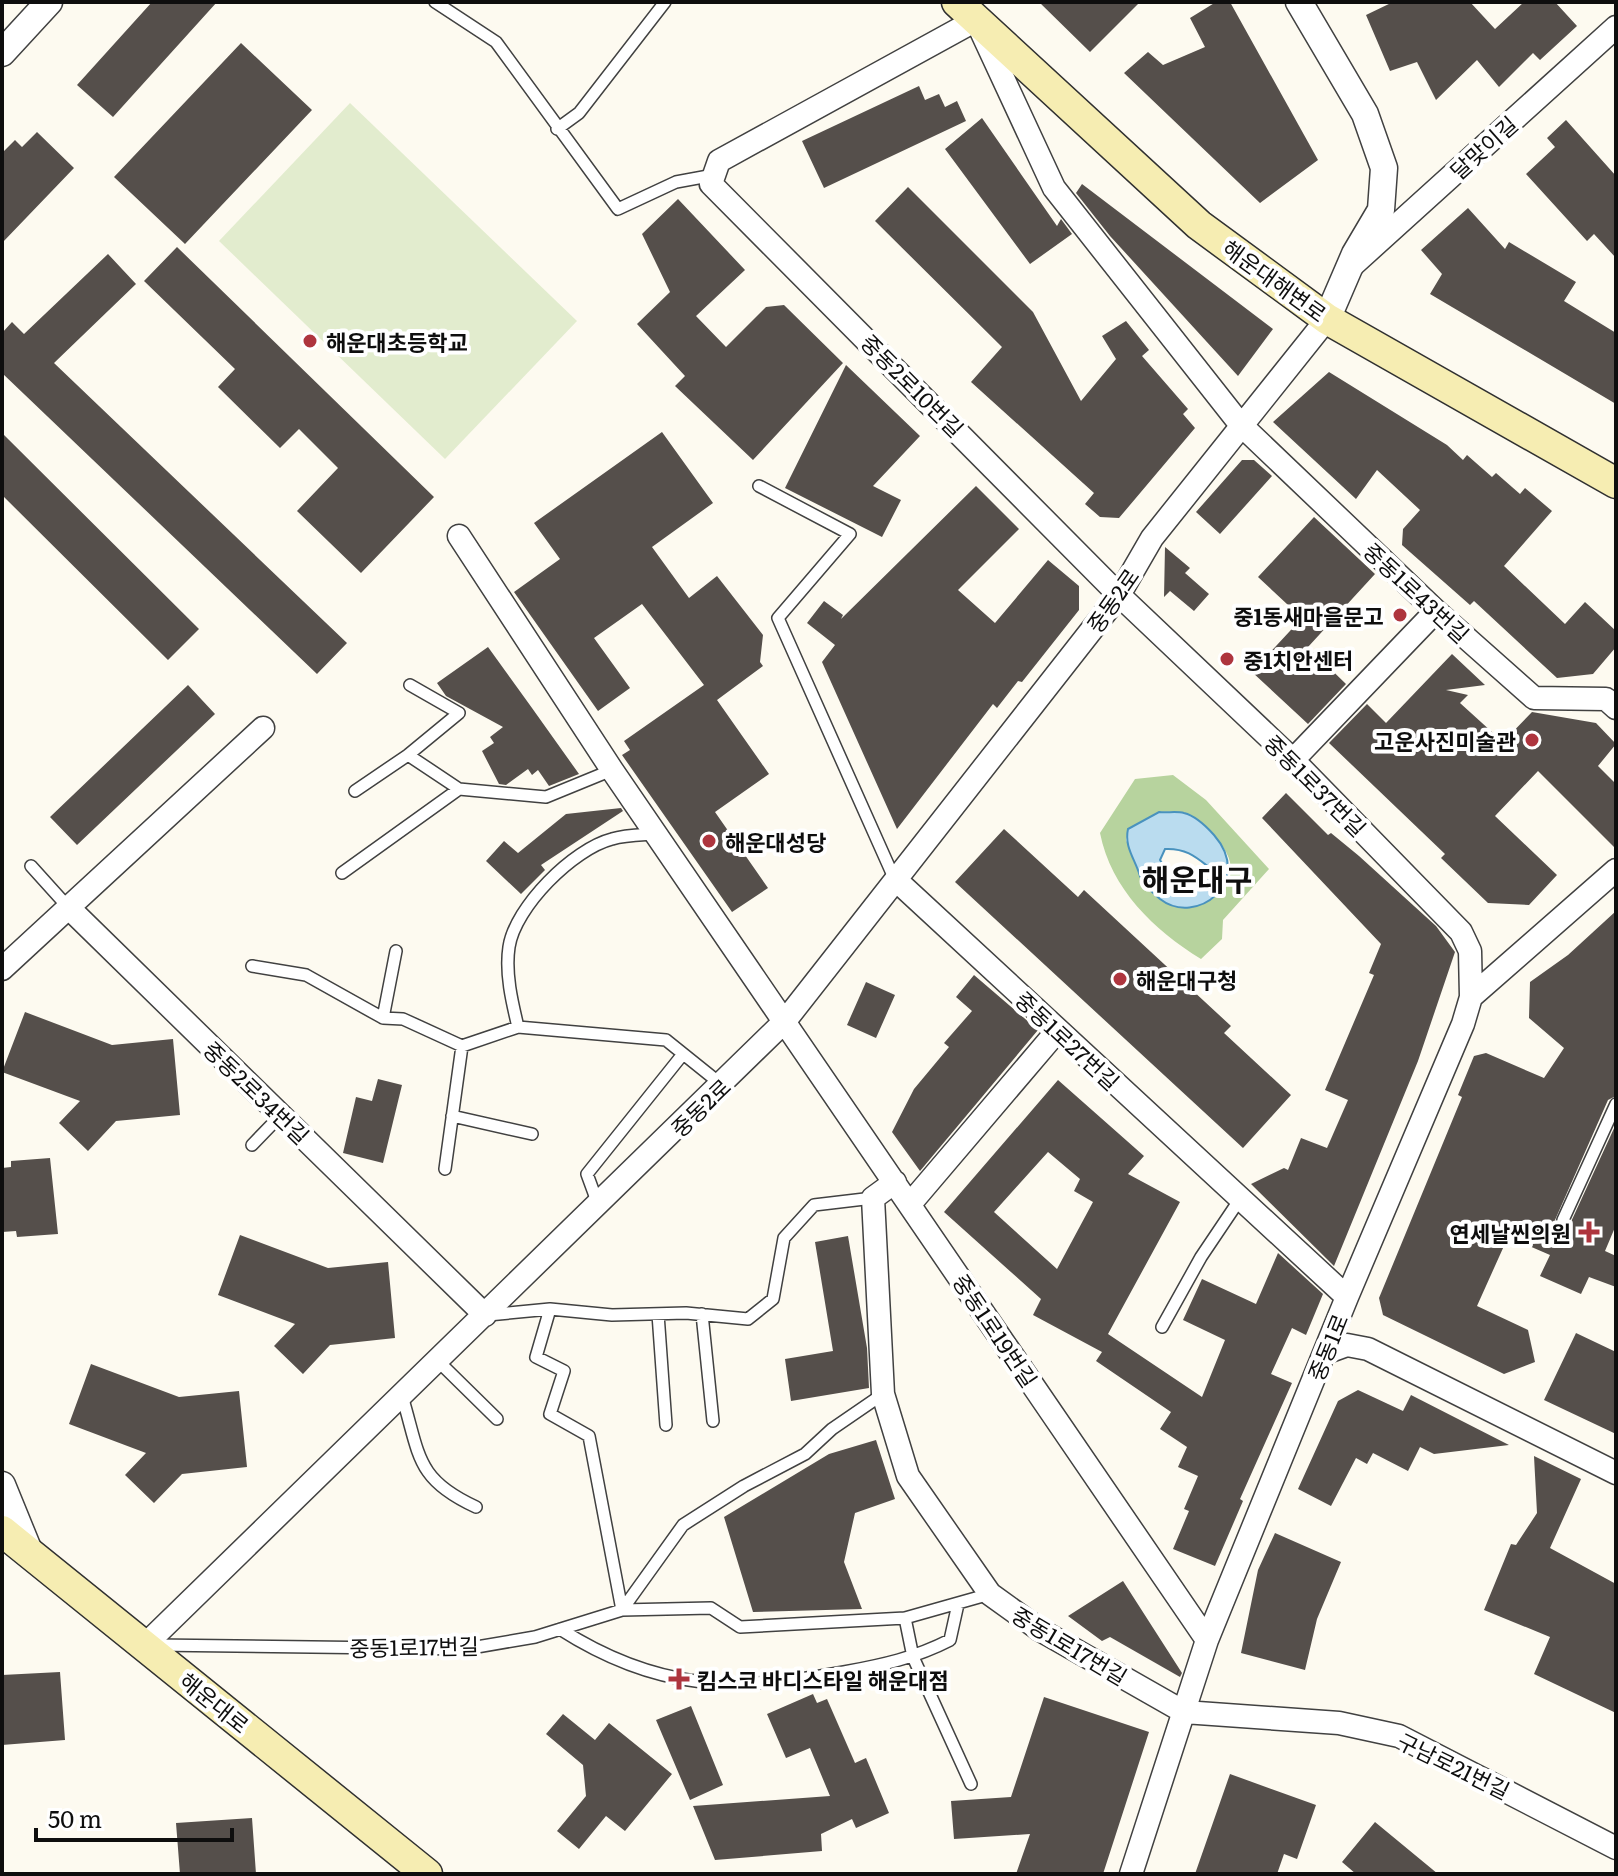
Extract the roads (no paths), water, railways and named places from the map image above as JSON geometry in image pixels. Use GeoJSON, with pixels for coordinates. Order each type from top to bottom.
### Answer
{"type":"FeatureCollection","features":[{"type":"Feature","properties":{"kind":"main road","name":"해운대해변로"},"geometry":{"type":"LineString","coordinates":[[966,11],[1199,225],[1327,319],[1616,483]]}},
{"type":"Feature","properties":{"kind":"main road","name":"해운대로"},"geometry":{"type":"LineString","coordinates":[[2,1531],[427,1874]]}},
{"type":"Feature","properties":{"kind":"street"},"geometry":{"type":"LineString","coordinates":[[2,53],[49,2]]}},
{"type":"Feature","properties":{"kind":"street","name":"달맞이길"},"geometry":{"type":"LineString","coordinates":[[1299,2],[1365,114],[1384,168],[1381,210],[1350,267],[1327,319]]}},
{"type":"Feature","properties":{"kind":"street"},"geometry":{"type":"LineString","coordinates":[[715,175],[719,161],[966,11],[1054,188],[1240,424]]}},
{"type":"Feature","properties":{"kind":"street","name":"달맞이길"},"geometry":{"type":"LineString","coordinates":[[1350,267],[1616,27]]}},
{"type":"Feature","properties":{"kind":"street","name":"중동2로10번길"},"geometry":{"type":"LineString","coordinates":[[715,175],[711,184],[1119,595]]}},
{"type":"Feature","properties":{"kind":"street","name":"중동2로"},"geometry":{"type":"LineString","coordinates":[[145,1645],[722,1086],[785,1021],[1119,595],[1152,538],[1240,424],[1327,319]]}},
{"type":"Feature","properties":{"kind":"street","name":"중동1로43번길"},"geometry":{"type":"LineString","coordinates":[[1240,424],[1436,611],[1534,698],[1606,699],[1616,708]]}},
{"type":"Feature","properties":{"kind":"street","name":"중동1로19번길"},"geometry":{"type":"LineString","coordinates":[[459,536],[612,770],[1207,1640]]}},
{"type":"Feature","properties":{"kind":"street","name":"중동1로37번길"},"geometry":{"type":"LineString","coordinates":[[1119,595],[1293,760],[1461,932],[1470,951],[1471,997]]}},
{"type":"Feature","properties":{"kind":"street"},"geometry":{"type":"LineString","coordinates":[[1293,760],[1436,611]]}},
{"type":"Feature","properties":{"kind":"street"},"geometry":{"type":"LineString","coordinates":[[2,969],[263,728]]}},
{"type":"Feature","properties":{"kind":"street"},"geometry":{"type":"LineString","coordinates":[[1471,997],[1614,876]]}},
{"type":"Feature","properties":{"kind":"street","name":"중동1로27번길"},"geometry":{"type":"LineString","coordinates":[[896,880],[1347,1297]]}},
{"type":"Feature","properties":{"kind":"street","name":"중동2로34번길"},"geometry":{"type":"LineString","coordinates":[[68,907],[485,1315]]}},
{"type":"Feature","properties":{"kind":"street","name":"중동1로"},"geometry":{"type":"LineString","coordinates":[[1131,1874],[1207,1640],[1463,1024],[1471,997]]}},
{"type":"Feature","properties":{"kind":"street"},"geometry":{"type":"LineString","coordinates":[[910,1204],[1058,1030]]}},
{"type":"Feature","properties":{"kind":"street"},"geometry":{"type":"LineString","coordinates":[[873,1198],[895,1182]]}},
{"type":"Feature","properties":{"kind":"street","name":"중동1로17번길"},"geometry":{"type":"LineString","coordinates":[[873,1198],[883,1394],[908,1476],[990,1594],[1040,1630],[1184,1712]]}},
{"type":"Feature","properties":{"kind":"street"},"geometry":{"type":"LineString","coordinates":[[1325,1353],[1347,1345],[1368,1349],[1616,1473]]}},
{"type":"Feature","properties":{"kind":"street"},"geometry":{"type":"LineString","coordinates":[[2,1485],[31,1556]]}},
{"type":"Feature","properties":{"kind":"street","name":"구남로21번길"},"geometry":{"type":"LineString","coordinates":[[1184,1712],[1339,1723],[1399,1736],[1616,1848]]}},
{"type":"Feature","properties":{"kind":"lane"},"geometry":{"type":"LineString","coordinates":[[435,2],[496,42],[618,209],[676,182],[715,175]]}},
{"type":"Feature","properties":{"kind":"lane"},"geometry":{"type":"LineString","coordinates":[[557,129],[579,113],[665,2]]}},
{"type":"Feature","properties":{"kind":"lane"},"geometry":{"type":"LineString","coordinates":[[759,486],[850,534],[778,618],[896,880]]}},
{"type":"Feature","properties":{"kind":"lane"},"geometry":{"type":"LineString","coordinates":[[355,791],[408,755],[459,713],[410,685]]}},
{"type":"Feature","properties":{"kind":"lane"},"geometry":{"type":"LineString","coordinates":[[408,755],[459,789],[546,797],[612,770]]}},
{"type":"Feature","properties":{"kind":"lane"},"geometry":{"type":"LineString","coordinates":[[342,873],[459,789]]}},
{"type":"Feature","properties":{"kind":"lane"},"geometry":{"type":"LineString","coordinates":[[518,1027],[510,991],[509,947],[520,919],[551,875],[610,839],[656,833]]}},
{"type":"Feature","properties":{"kind":"lane","name":"중동2로34번길"},"geometry":{"type":"LineString","coordinates":[[31,866],[68,907]]}},
{"type":"Feature","properties":{"kind":"lane"},"geometry":{"type":"LineString","coordinates":[[383,1018],[396,951]]}},
{"type":"Feature","properties":{"kind":"lane"},"geometry":{"type":"LineString","coordinates":[[252,966],[306,975],[383,1018],[403,1019],[462,1046],[518,1027],[666,1040],[722,1086]]}},
{"type":"Feature","properties":{"kind":"lane"},"geometry":{"type":"LineString","coordinates":[[445,1169],[462,1046]]}},
{"type":"Feature","properties":{"kind":"lane"},"geometry":{"type":"LineString","coordinates":[[598,1205],[587,1174],[683,1054]]}},
{"type":"Feature","properties":{"kind":"lane"},"geometry":{"type":"LineString","coordinates":[[1563,1220],[1616,1104]]}},
{"type":"Feature","properties":{"kind":"lane"},"geometry":{"type":"LineString","coordinates":[[252,1145],[281,1115]]}},
{"type":"Feature","properties":{"kind":"lane"},"geometry":{"type":"LineString","coordinates":[[452,1116],[532,1134]]}},
{"type":"Feature","properties":{"kind":"lane"},"geometry":{"type":"LineString","coordinates":[[485,1315],[550,1309],[612,1315],[702,1314],[748,1319],[773,1299],[784,1238],[814,1205],[873,1198]]}},
{"type":"Feature","properties":{"kind":"lane"},"geometry":{"type":"LineString","coordinates":[[1162,1327],[1201,1257],[1240,1199]]}},
{"type":"Feature","properties":{"kind":"lane"},"geometry":{"type":"LineString","coordinates":[[550,1309],[536,1357],[564,1371],[550,1414],[589,1436],[622,1610]]}},
{"type":"Feature","properties":{"kind":"lane"},"geometry":{"type":"LineString","coordinates":[[658,1314],[666,1425]]}},
{"type":"Feature","properties":{"kind":"lane"},"geometry":{"type":"LineString","coordinates":[[702,1314],[713,1421]]}},
{"type":"Feature","properties":{"kind":"lane"},"geometry":{"type":"LineString","coordinates":[[438,1361],[497,1419]]}},
{"type":"Feature","properties":{"kind":"lane"},"geometry":{"type":"LineString","coordinates":[[622,1610],[683,1525],[744,1486],[805,1454],[832,1429],[883,1394]]}},
{"type":"Feature","properties":{"kind":"lane"},"geometry":{"type":"LineString","coordinates":[[402,1396],[422,1468],[446,1493],[476,1507]]}},
{"type":"Feature","properties":{"kind":"lane","name":"중동1로17번길"},"geometry":{"type":"LineString","coordinates":[[145,1645],[465,1649],[560,1629],[622,1610],[711,1608],[740,1627],[905,1618],[990,1594]]}},
{"type":"Feature","properties":{"kind":"lane"},"geometry":{"type":"LineString","coordinates":[[560,1629],[597,1652],[635,1668],[730,1686],[799,1681],[913,1657],[950,1640],[958,1604]]}},
{"type":"Feature","properties":{"kind":"lane"},"geometry":{"type":"LineString","coordinates":[[905,1618],[913,1657],[971,1784]]}},
{"type":"Feature","properties":{"kind":"water"},"geometry":{"type":"Polygon","coordinates":[[[1159,812],[1181,812],[1193,816],[1214,835],[1225,852],[1228,869],[1224,883],[1216,895],[1204,903],[1189,907],[1174,906],[1160,899],[1140,876],[1129,847],[1128,829],[1159,812]],[[1165,849],[1160,860],[1169,874],[1203,882],[1210,880],[1210,868],[1190,854],[1165,849]]]}},
{"type":"Feature","properties":{"kind":"place","name":"해운대초등학교"},"geometry":{"type":"Point","coordinates":[310,341]}},
{"type":"Feature","properties":{"kind":"place","name":"중1동새마을문고"},"geometry":{"type":"Point","coordinates":[1400,615]}},
{"type":"Feature","properties":{"kind":"place","name":"중1치안센터"},"geometry":{"type":"Point","coordinates":[1227,659]}},
{"type":"Feature","properties":{"kind":"place","name":"고운사진미술관"},"geometry":{"type":"Point","coordinates":[1532,740]}},
{"type":"Feature","properties":{"kind":"place","name":"해운대성당"},"geometry":{"type":"Point","coordinates":[709,841]}},
{"type":"Feature","properties":{"kind":"place","name":"해운대구청"},"geometry":{"type":"Point","coordinates":[1120,979]}},
{"type":"Feature","properties":{"kind":"place","name":"연세날씬의원"},"geometry":{"type":"Point","coordinates":[1589,1232]}},
{"type":"Feature","properties":{"kind":"place","name":"킴스코 바디스타일 해운대점"},"geometry":{"type":"Point","coordinates":[679,1679]}},
{"type":"Feature","properties":{"kind":"district","name":"해운대구"},"geometry":{"type":"Point","coordinates":[1197,878]}}]}
